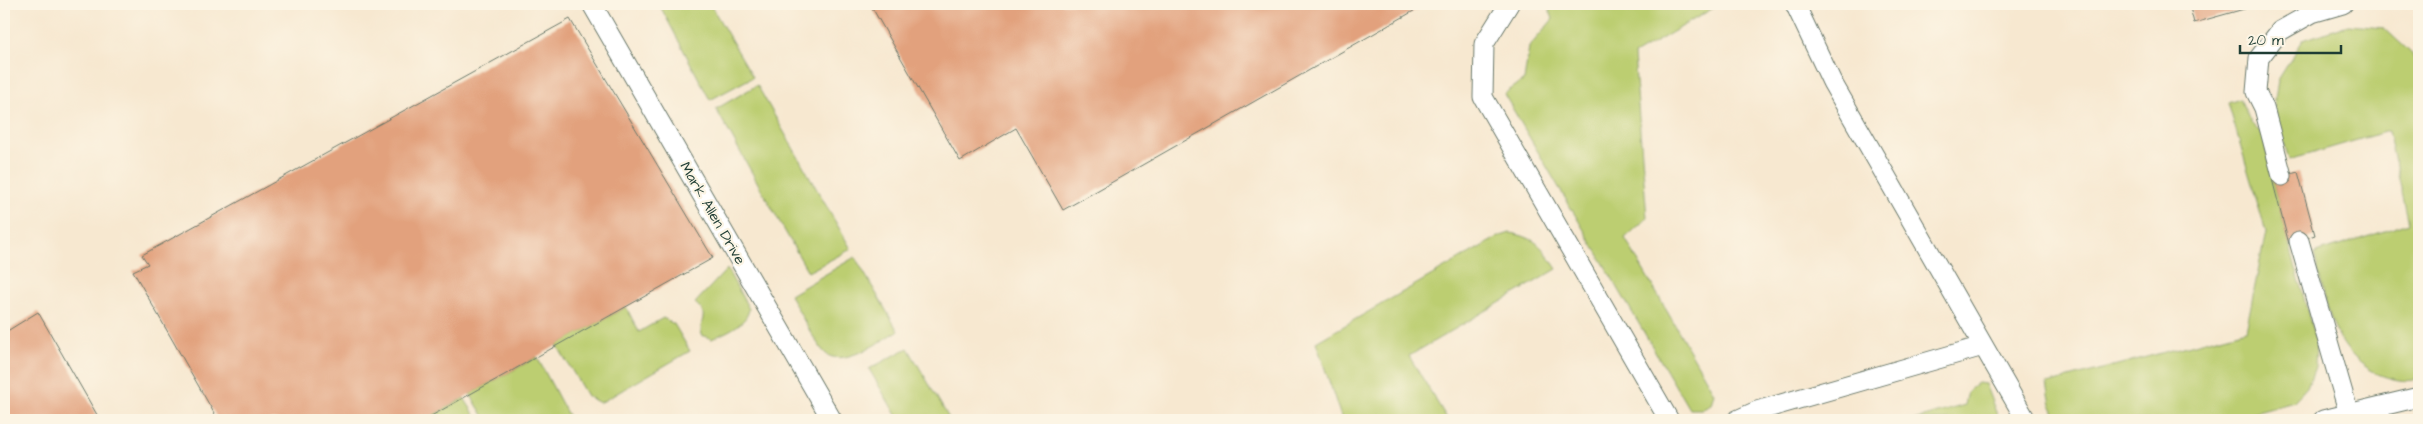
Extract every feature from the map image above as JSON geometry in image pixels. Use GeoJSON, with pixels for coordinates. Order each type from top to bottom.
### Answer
{"type":"FeatureCollection","features":[{"type":"Feature","properties":{"kind":"lane"},"geometry":{"type":"LineString","coordinates":[[1509,4],[1484,44],[1483,97],[1669,420]]}},
{"type":"Feature","properties":{"kind":"lane"},"geometry":{"type":"LineString","coordinates":[[1795,4],[1832,82],[2026,420]]}},
{"type":"Feature","properties":{"kind":"lane"},"geometry":{"type":"LineString","coordinates":[[2282,176],[2264,108],[2256,92],[2259,58],[2280,30],[2312,13],[2343,4]]}},
{"type":"Feature","properties":{"kind":"lane","name":"Mark Allen Drive"},"geometry":{"type":"LineString","coordinates":[[593,6],[832,420]]}},
{"type":"Feature","properties":{"kind":"lane"},"geometry":{"type":"LineString","coordinates":[[2300,241],[2349,414]]}},
{"type":"Feature","properties":{"kind":"lane"},"geometry":{"type":"LineString","coordinates":[[1737,420],[1757,410],[1983,346]]}},
{"type":"Feature","properties":{"kind":"lane"},"geometry":{"type":"LineString","coordinates":[[2323,420],[2419,397]]}},
{"type":"Feature","properties":{"kind":"green space"},"geometry":{"type":"Polygon","coordinates":[[[659,4],[710,4],[753,77],[710,100],[659,4]]]}},
{"type":"Feature","properties":{"kind":"green space"},"geometry":{"type":"Polygon","coordinates":[[[1547,4],[1720,4],[1634,55],[1647,218],[1625,238],[1714,393],[1711,404],[1701,409],[1689,409],[1504,94],[1524,80],[1529,47],[1553,19],[1547,4]]]}},
{"type":"Feature","properties":{"kind":"green space"},"geometry":{"type":"Polygon","coordinates":[[[2348,25],[2384,28],[2411,53],[2419,67],[2419,379],[2409,381],[2378,374],[2362,364],[2349,352],[2332,323],[2314,254],[2409,223],[2388,131],[2289,160],[2274,106],[2278,80],[2303,40],[2348,25]]]}},
{"type":"Feature","properties":{"kind":"green space"},"geometry":{"type":"Polygon","coordinates":[[[757,85],[851,249],[808,272],[716,109],[757,85]]]}},
{"type":"Feature","properties":{"kind":"green space"},"geometry":{"type":"Polygon","coordinates":[[[2240,99],[2251,123],[2263,135],[2272,179],[2316,343],[2315,367],[2307,387],[2294,401],[2225,420],[2058,420],[2051,404],[2047,384],[2246,330],[2266,232],[2228,103],[2240,99]]]}},
{"type":"Feature","properties":{"kind":"green space"},"geometry":{"type":"Polygon","coordinates":[[[1510,233],[1533,241],[1547,255],[1557,269],[1409,356],[1448,420],[1342,420],[1316,342],[1498,237],[1510,233]]]}},
{"type":"Feature","properties":{"kind":"green space"},"geometry":{"type":"Polygon","coordinates":[[[855,257],[898,331],[861,352],[840,358],[831,357],[824,352],[815,340],[790,295],[855,257]]]}},
{"type":"Feature","properties":{"kind":"green space"},"geometry":{"type":"Polygon","coordinates":[[[727,269],[749,309],[740,324],[712,339],[702,335],[703,315],[700,307],[695,303],[727,269]]]}},
{"type":"Feature","properties":{"kind":"green space"},"geometry":{"type":"Polygon","coordinates":[[[626,307],[639,332],[663,318],[674,324],[690,351],[600,403],[587,396],[557,345],[626,307]]]}},
{"type":"Feature","properties":{"kind":"green space"},"geometry":{"type":"Polygon","coordinates":[[[908,348],[950,420],[899,420],[869,369],[908,348]]]}},
{"type":"Feature","properties":{"kind":"green space"},"geometry":{"type":"Polygon","coordinates":[[[537,357],[570,419],[486,420],[470,394],[537,357]]]}},
{"type":"Feature","properties":{"kind":"green space"},"geometry":{"type":"Polygon","coordinates":[[[1978,383],[1985,384],[1999,420],[1914,420],[1965,405],[1968,391],[1978,383]]]}},
{"type":"Feature","properties":{"kind":"green space"},"geometry":{"type":"Polygon","coordinates":[[[464,398],[478,420],[424,420],[464,398]]]}},
{"type":"Feature","properties":{"kind":"building"},"geometry":{"type":"Polygon","coordinates":[[[870,4],[1426,4],[1063,210],[1016,128],[960,161],[870,4]]]}},
{"type":"Feature","properties":{"kind":"building"},"geometry":{"type":"Polygon","coordinates":[[[2189,4],[2262,4],[2194,23],[2189,4]]]}},
{"type":"Feature","properties":{"kind":"building"},"geometry":{"type":"Polygon","coordinates":[[[570,19],[713,258],[424,420],[218,420],[133,271],[148,264],[142,255],[570,19]]]}},
{"type":"Feature","properties":{"kind":"building"},"geometry":{"type":"Polygon","coordinates":[[[2298,172],[2315,235],[2289,244],[2272,179],[2298,172]]]}},
{"type":"Feature","properties":{"kind":"building"},"geometry":{"type":"Polygon","coordinates":[[[38,312],[100,420],[4,420],[4,333],[38,312]]]}}]}
